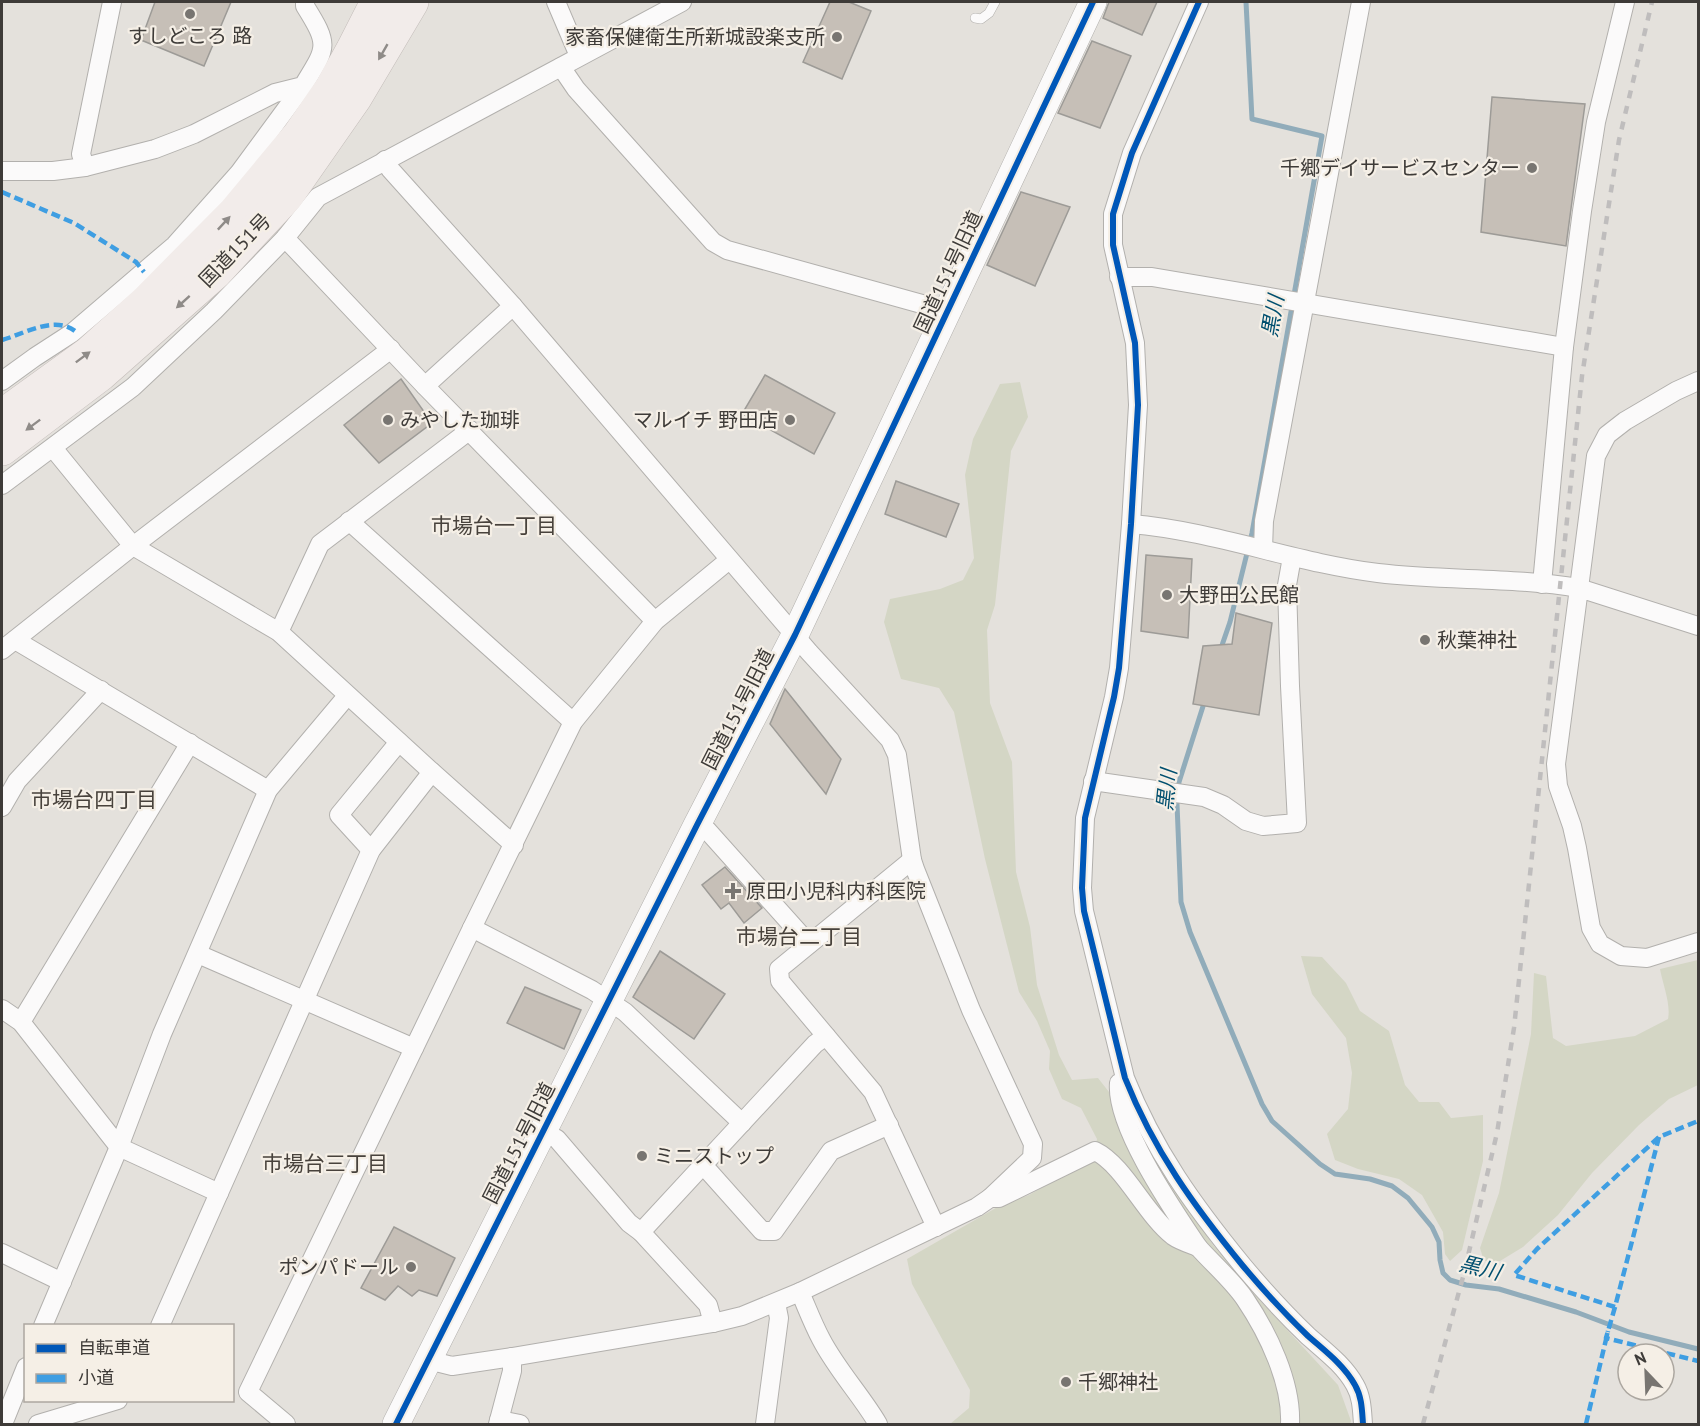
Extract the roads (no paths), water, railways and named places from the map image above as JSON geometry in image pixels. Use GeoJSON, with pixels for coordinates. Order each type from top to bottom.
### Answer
{"type":"FeatureCollection","features":[{"type":"Feature","properties":{"kind":"highway","name":"国道151号"},"geometry":{"type":"LineString","coordinates":[[2,416],[89,353],[146,302],[234,212],[299,135],[312,116],[353,49],[377,2]]}},
{"type":"Feature","properties":{"kind":"highway","name":"国道151号"},"geometry":{"type":"LineString","coordinates":[[2,449],[102,374],[215,273],[254,232],[286,197],[355,98],[412,2]]}},
{"type":"Feature","properties":{"kind":"street"},"geometry":{"type":"LineString","coordinates":[[85,167],[81,154],[112,2]]}},
{"type":"Feature","properties":{"kind":"street"},"geometry":{"type":"LineString","coordinates":[[2,381],[72,333],[175,245],[239,173],[303,87],[321,57],[324,42],[305,2]]}},
{"type":"Feature","properties":{"kind":"street"},"geometry":{"type":"LineString","coordinates":[[556,2],[579,56]]}},
{"type":"Feature","properties":{"kind":"street"},"geometry":{"type":"LineString","coordinates":[[2,485],[133,387],[214,311],[285,238],[318,196],[682,2]]}},
{"type":"Feature","properties":{"kind":"street","name":"国道151号旧道"},"geometry":{"type":"LineString","coordinates":[[396,1425],[697,825],[795,635],[1094,2]]}},
{"type":"Feature","properties":{"kind":"street"},"geometry":{"type":"LineString","coordinates":[[1199,2],[1132,153],[1113,214],[1113,245],[1135,343],[1138,405],[1119,668],[1093,781],[1084,836],[1082,888],[1084,911],[1125,1078],[1137,1108],[1165,1161],[1244,1267],[1284,1312],[1342,1366],[1356,1386],[1362,1404],[1363,1425]]}},
{"type":"Feature","properties":{"kind":"street"},"geometry":{"type":"LineString","coordinates":[[1261,549],[1264,521],[1361,2]]}},
{"type":"Feature","properties":{"kind":"street"},"geometry":{"type":"LineString","coordinates":[[1542,584],[1564,347],[1596,122],[1625,2]]}},
{"type":"Feature","properties":{"kind":"street"},"geometry":{"type":"LineString","coordinates":[[561,67],[576,89],[713,242],[727,250],[947,311]]}},
{"type":"Feature","properties":{"kind":"street"},"geometry":{"type":"LineString","coordinates":[[2,171],[53,171],[85,167],[155,149],[194,134],[275,93],[303,87]]}},
{"type":"Feature","properties":{"kind":"street"},"geometry":{"type":"LineString","coordinates":[[385,160],[390,169],[513,306],[729,560],[890,741],[897,755],[912,860],[971,1010],[1033,1144],[1032,1158],[990,1198],[977,1207],[800,1292],[742,1316],[512,1358],[452,1366],[428,1360]]}},
{"type":"Feature","properties":{"kind":"street"},"geometry":{"type":"LineString","coordinates":[[285,238],[425,386],[656,621]]}},
{"type":"Feature","properties":{"kind":"street"},"geometry":{"type":"LineString","coordinates":[[1119,277],[1152,277],[1564,347]]}},
{"type":"Feature","properties":{"kind":"street"},"geometry":{"type":"LineString","coordinates":[[425,386],[513,306]]}},
{"type":"Feature","properties":{"kind":"street"},"geometry":{"type":"LineString","coordinates":[[268,790],[101,690],[8,645],[133,546],[391,349]]}},
{"type":"Feature","properties":{"kind":"street"},"geometry":{"type":"LineString","coordinates":[[1698,381],[1676,391],[1625,421],[1607,435],[1596,456],[1556,764],[1558,786],[1577,848],[1591,928],[1600,945],[1621,956],[1647,958],[1698,942]]}},
{"type":"Feature","properties":{"kind":"street"},"geometry":{"type":"LineString","coordinates":[[279,632],[320,544],[470,430]]}},
{"type":"Feature","properties":{"kind":"street"},"geometry":{"type":"LineString","coordinates":[[53,448],[133,546],[279,632],[514,845]]}},
{"type":"Feature","properties":{"kind":"street"},"geometry":{"type":"LineString","coordinates":[[349,521],[573,723]]}},
{"type":"Feature","properties":{"kind":"street"},"geometry":{"type":"LineString","coordinates":[[1131,524],[1237,543],[1292,557],[1378,573],[1579,588],[1698,626]]}},
{"type":"Feature","properties":{"kind":"street"},"geometry":{"type":"LineString","coordinates":[[1093,781],[1204,797],[1223,805],[1246,821],[1263,826],[1298,824],[1287,585],[1292,557]]}},
{"type":"Feature","properties":{"kind":"street"},"geometry":{"type":"LineString","coordinates":[[286,1425],[240,1392],[414,1048],[573,723],[656,621],[729,560]]}},
{"type":"Feature","properties":{"kind":"street"},"geometry":{"type":"LineString","coordinates":[[2,807],[17,781],[101,690]]}},
{"type":"Feature","properties":{"kind":"street"},"geometry":{"type":"LineString","coordinates":[[44,1324],[119,1147],[162,1034],[268,790],[347,696]]}},
{"type":"Feature","properties":{"kind":"street"},"geometry":{"type":"LineString","coordinates":[[21,1022],[190,742]]}},
{"type":"Feature","properties":{"kind":"street"},"geometry":{"type":"LineString","coordinates":[[372,850],[339,815],[399,742]]}},
{"type":"Feature","properties":{"kind":"street"},"geometry":{"type":"LineString","coordinates":[[161,1324],[372,850],[432,772]]}},
{"type":"Feature","properties":{"kind":"street"},"geometry":{"type":"LineString","coordinates":[[697,825],[706,830],[809,944]]}},
{"type":"Feature","properties":{"kind":"street"},"geometry":{"type":"LineString","coordinates":[[912,860],[779,969],[780,981],[873,1092],[936,1227]]}},
{"type":"Feature","properties":{"kind":"street"},"geometry":{"type":"LineString","coordinates":[[472,928],[592,990],[625,1012],[742,1123]]}},
{"type":"Feature","properties":{"kind":"street"},"geometry":{"type":"LineString","coordinates":[[198,954],[414,1048]]}},
{"type":"Feature","properties":{"kind":"street"},"geometry":{"type":"LineString","coordinates":[[2,1010],[21,1022],[119,1147],[219,1193]]}},
{"type":"Feature","properties":{"kind":"street"},"geometry":{"type":"LineString","coordinates":[[641,1232],[815,1044],[825,1036]]}},
{"type":"Feature","properties":{"kind":"street"},"geometry":{"type":"LineString","coordinates":[[1125,1078],[1119,1082],[1118,1090],[1136,1146],[1198,1247],[1244,1298],[1273,1348],[1290,1409],[1290,1425]]}},
{"type":"Feature","properties":{"kind":"street"},"geometry":{"type":"LineString","coordinates":[[704,1166],[762,1231],[774,1231],[831,1151],[889,1125]]}},
{"type":"Feature","properties":{"kind":"street"},"geometry":{"type":"LineString","coordinates":[[543,1131],[557,1139],[629,1223],[641,1232],[708,1305],[713,1323]]}},
{"type":"Feature","properties":{"kind":"street"},"geometry":{"type":"LineString","coordinates":[[990,1198],[999,1198],[1095,1151],[1106,1157],[1151,1214],[1174,1237],[1198,1247]]}},
{"type":"Feature","properties":{"kind":"street"},"geometry":{"type":"LineString","coordinates":[[2,1252],[62,1282]]}},
{"type":"Feature","properties":{"kind":"street"},"geometry":{"type":"LineString","coordinates":[[800,1292],[820,1339],[878,1425]]}},
{"type":"Feature","properties":{"kind":"street"},"geometry":{"type":"LineString","coordinates":[[765,1425],[778,1318],[776,1303]]}},
{"type":"Feature","properties":{"kind":"street"},"geometry":{"type":"LineString","coordinates":[[512,1358],[512,1371],[499,1422],[520,1425]]}},
{"type":"Feature","properties":{"kind":"street"},"geometry":{"type":"LineString","coordinates":[[3,1425],[24,1372]]}},
{"type":"Feature","properties":{"kind":"street"},"geometry":{"type":"LineString","coordinates":[[38,1425],[115,1402]]}},
{"type":"Feature","properties":{"kind":"lane"},"geometry":{"type":"LineString","coordinates":[[975,18],[981,19],[989,13],[995,2]]}},
{"type":"Feature","properties":{"kind":"waterway","name":"黒川"},"geometry":{"type":"LineString","coordinates":[[1220,651],[1230,622],[1252,533],[1322,136],[1252,119],[1246,2]]}},
{"type":"Feature","properties":{"kind":"waterway","name":"黒川"},"geometry":{"type":"LineString","coordinates":[[1205,700],[1179,782],[1177,804],[1181,902],[1190,932],[1262,1104],[1272,1121],[1320,1164],[1335,1174],[1370,1179],[1392,1186],[1408,1198],[1432,1227],[1439,1242],[1443,1273],[1450,1280],[1466,1285],[1499,1289],[1576,1312],[1629,1332],[1698,1349]]}},
{"type":"Feature","properties":{"kind":"railway"},"geometry":{"type":"LineString","coordinates":[[1423,1424],[1463,1277],[1497,1133],[1514,1028],[1582,376],[1619,140],[1652,2]]}},
{"type":"Feature","properties":{"kind":"place","name":"すしどころ 路"},"geometry":{"type":"Point","coordinates":[190,14]}},
{"type":"Feature","properties":{"kind":"place","name":"家畜保健衛生所新城設楽支所"},"geometry":{"type":"Point","coordinates":[837,37]}},
{"type":"Feature","properties":{"kind":"place","name":"千郷デイサービスセンター"},"geometry":{"type":"Point","coordinates":[1532,168]}},
{"type":"Feature","properties":{"kind":"place","name":"みやした珈琲"},"geometry":{"type":"Point","coordinates":[388,420]}},
{"type":"Feature","properties":{"kind":"place","name":"マルイチ 野田店"},"geometry":{"type":"Point","coordinates":[790,420]}},
{"type":"Feature","properties":{"kind":"place","name":"大野田公民館"},"geometry":{"type":"Point","coordinates":[1167,595]}},
{"type":"Feature","properties":{"kind":"place","name":"秋葉神社"},"geometry":{"type":"Point","coordinates":[1425,640]}},
{"type":"Feature","properties":{"kind":"place","name":"原田小児科内科医院"},"geometry":{"type":"Point","coordinates":[733,891]}},
{"type":"Feature","properties":{"kind":"place","name":"ミニストップ"},"geometry":{"type":"Point","coordinates":[642,1156]}},
{"type":"Feature","properties":{"kind":"place","name":"ポンパドール"},"geometry":{"type":"Point","coordinates":[411,1267]}},
{"type":"Feature","properties":{"kind":"place","name":"千郷神社"},"geometry":{"type":"Point","coordinates":[1066,1382]}},
{"type":"Feature","properties":{"kind":"district","name":"市場台一丁目"},"geometry":{"type":"Point","coordinates":[494,526]}},
{"type":"Feature","properties":{"kind":"district","name":"市場台四丁目"},"geometry":{"type":"Point","coordinates":[94,800]}},
{"type":"Feature","properties":{"kind":"district","name":"市場台二丁目"},"geometry":{"type":"Point","coordinates":[799,937]}},
{"type":"Feature","properties":{"kind":"district","name":"市場台三丁目"},"geometry":{"type":"Point","coordinates":[325,1164]}}]}
